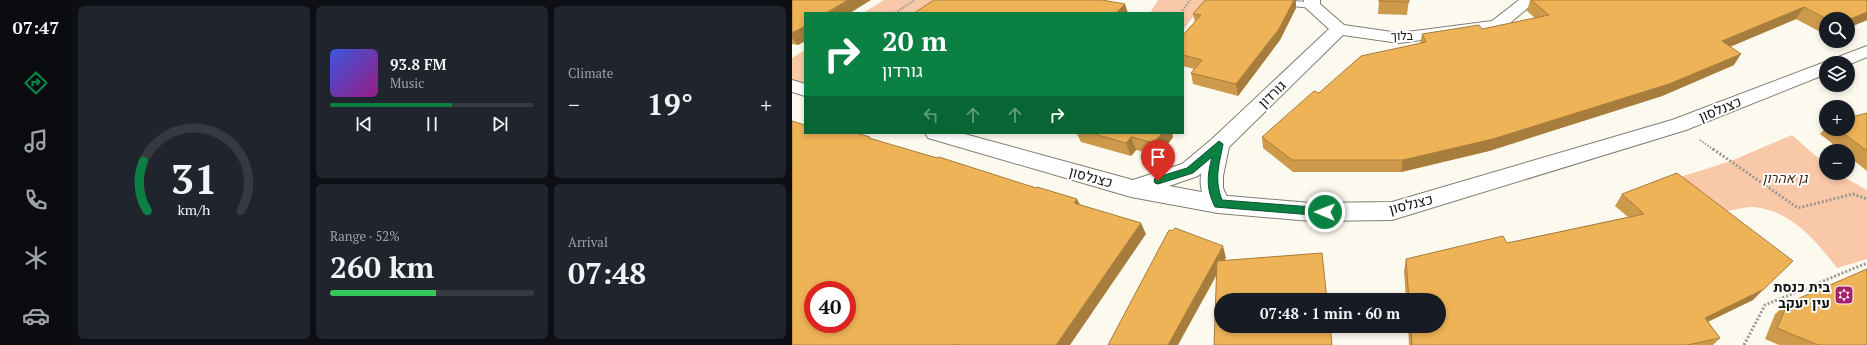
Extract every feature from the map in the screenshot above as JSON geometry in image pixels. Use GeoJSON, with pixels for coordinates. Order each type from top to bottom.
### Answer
{"type":"FeatureCollection","features":[{"type":"Feature","properties":{"kind":"street","name":"בלוך"},"geometry":{"type":"LineString","coordinates":[[1339,29],[1399,38],[1497,25],[1529,0]]}},
{"type":"Feature","properties":{"kind":"street"},"geometry":{"type":"LineString","coordinates":[[1312,2],[1339,29]]}},
{"type":"Feature","properties":{"kind":"street","name":"גורדון"},"geometry":{"type":"LineString","coordinates":[[1131,188],[1172,177],[1190,170],[1204,159],[1339,29]]}},
{"type":"Feature","properties":{"kind":"street"},"geometry":{"type":"LineString","coordinates":[[1852,56],[1867,50]]}},
{"type":"Feature","properties":{"kind":"street","name":"כצנלסון"},"geometry":{"type":"LineString","coordinates":[[939,134],[1131,188],[1218,204],[1311,212],[1392,211],[1679,125],[1819,70]]}},
{"type":"Feature","properties":{"kind":"street"},"geometry":{"type":"LineString","coordinates":[[792,86],[804,90]]}},
{"type":"Feature","properties":{"kind":"street"},"geometry":{"type":"LineString","coordinates":[[1218,204],[1212,188],[1212,176],[1219,144]]}},
{"type":"Feature","properties":{"kind":"lane"},"geometry":{"type":"LineString","coordinates":[[1262,0],[1312,2]]}},
{"type":"Feature","properties":{"kind":"path"},"geometry":{"type":"LineString","coordinates":[[897,12],[915,0]]}},
{"type":"Feature","properties":{"kind":"path"},"geometry":{"type":"LineString","coordinates":[[1182,12],[1190,0]]}},
{"type":"Feature","properties":{"kind":"path"},"geometry":{"type":"LineString","coordinates":[[1679,125],[1798,208],[1853,194],[1867,199]]}},
{"type":"Feature","properties":{"kind":"path"},"geometry":{"type":"LineString","coordinates":[[1744,345],[1765,305],[1867,263]]}},
{"type":"Feature","properties":{"kind":"green space"},"geometry":{"type":"Polygon","coordinates":[[[884,0],[948,0],[930,12],[865,12],[884,0]]]}},
{"type":"Feature","properties":{"kind":"green space"},"geometry":{"type":"Polygon","coordinates":[[[1158,0],[1206,0],[1184,29],[1184,12],[1151,12],[1158,0]]]}},
{"type":"Feature","properties":{"kind":"green space"},"geometry":{"type":"Polygon","coordinates":[[[804,51],[804,85],[792,80],[792,58],[804,51]]]}},
{"type":"Feature","properties":{"kind":"green space","name":"גן אהרון"},"geometry":{"type":"Polygon","coordinates":[[[1792,135],[1819,159],[1819,180],[1849,180],[1867,190],[1867,259],[1837,268],[1820,247],[1802,229],[1781,215],[1769,210],[1751,207],[1710,215],[1661,183],[1731,161],[1792,135]]]}},
{"type":"Feature","properties":{"kind":"building"},"geometry":{"type":"Polygon","coordinates":[[[792,0],[848,0],[828,12],[804,12],[804,27],[792,33],[792,0]]]}},
{"type":"Feature","properties":{"kind":"building"},"geometry":{"type":"Polygon","coordinates":[[[934,0],[1102,0],[1125,4],[1117,12],[916,12],[934,0]]]}},
{"type":"Feature","properties":{"kind":"building"},"geometry":{"type":"Polygon","coordinates":[[[1205,0],[1294,0],[1279,29],[1236,84],[1191,73],[1202,60],[1184,55],[1184,34],[1201,15],[1193,14],[1205,0]]]}},
{"type":"Feature","properties":{"kind":"building"},"geometry":{"type":"Polygon","coordinates":[[[1409,0],[1409,2],[1379,1],[1409,0]]]}},
{"type":"Feature","properties":{"kind":"building"},"geometry":{"type":"Polygon","coordinates":[[[1531,0],[1867,0],[1867,12],[1855,17],[1855,12],[1819,12],[1819,15],[1804,7],[1722,41],[1741,54],[1669,84],[1493,139],[1403,160],[1292,160],[1262,137],[1314,91],[1319,93],[1361,56],[1426,42],[1422,34],[1479,25],[1482,29],[1549,15],[1531,0]]]}},
{"type":"Feature","properties":{"kind":"building"},"geometry":{"type":"Polygon","coordinates":[[[1867,113],[1867,151],[1847,136],[1855,136],[1855,116],[1867,113]]]}},
{"type":"Feature","properties":{"kind":"building"},"geometry":{"type":"Polygon","coordinates":[[[792,121],[804,125],[804,134],[860,134],[937,158],[939,157],[1036,188],[1037,187],[1077,199],[1074,203],[1141,223],[1056,345],[792,345],[792,121]]]}},
{"type":"Feature","properties":{"kind":"building"},"geometry":{"type":"Polygon","coordinates":[[[1094,134],[1161,134],[1154,143],[1131,137],[1126,143],[1094,134]]]}},
{"type":"Feature","properties":{"kind":"building"},"geometry":{"type":"Polygon","coordinates":[[[1677,173],[1793,261],[1764,289],[1705,318],[1720,338],[1687,345],[1412,345],[1411,333],[1446,333],[1446,293],[1408,293],[1406,259],[1503,236],[1507,243],[1644,214],[1622,194],[1677,173]]]}},
{"type":"Feature","properties":{"kind":"building"},"geometry":{"type":"Polygon","coordinates":[[[1175,228],[1223,246],[1168,345],[1108,345],[1169,230],[1172,231],[1175,228]]]}},
{"type":"Feature","properties":{"kind":"building"},"geometry":{"type":"Polygon","coordinates":[[[1322,253],[1326,293],[1216,293],[1217,261],[1322,253]]]}},
{"type":"Feature","properties":{"kind":"building","name":"בית כנסת עין יעקב"},"geometry":{"type":"Polygon","coordinates":[[[1867,269],[1867,345],[1818,345],[1777,328],[1788,303],[1867,269]]]}},
{"type":"Feature","properties":{"kind":"building"},"geometry":{"type":"Polygon","coordinates":[[[1214,333],[1331,333],[1332,345],[1214,345],[1214,333]]]}},
{"type":"Feature","properties":{"kind":"place","name":"בית כנסת עין יעקב"},"geometry":{"type":"Point","coordinates":[1844,295]}},
{"type":"Feature","properties":{"kind":"route"},"geometry":{"type":"LineString","coordinates":[[1158,181],[1190,170],[1219,144],[1212,176],[1212,188],[1218,204],[1325,212]]}}]}
